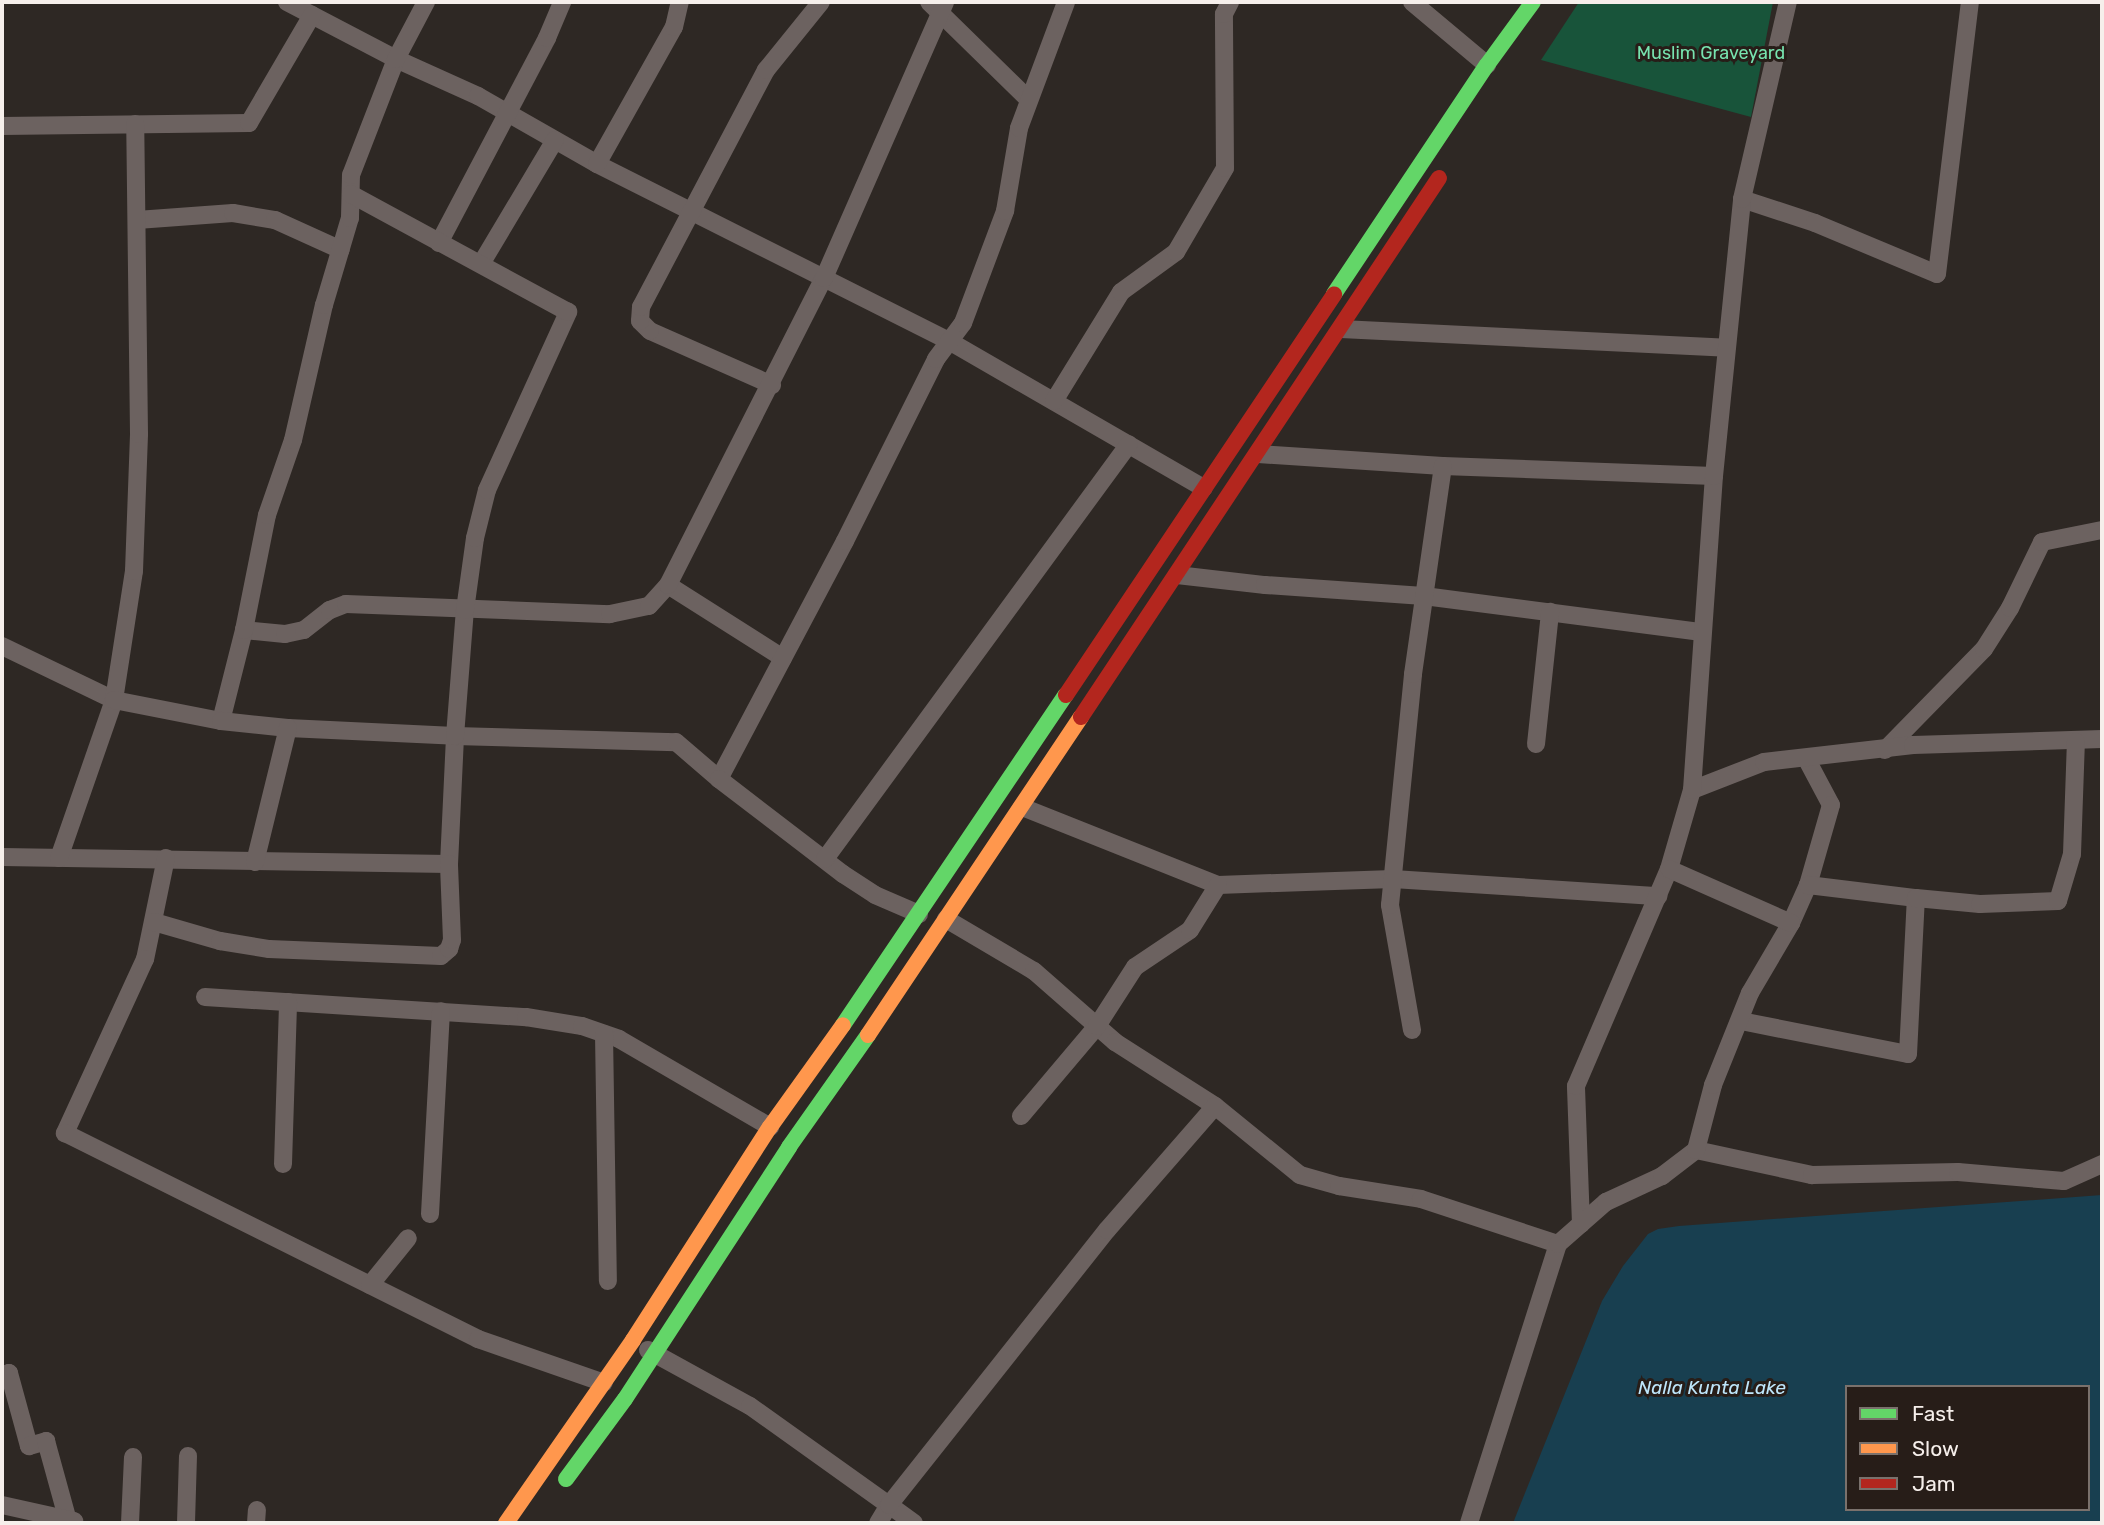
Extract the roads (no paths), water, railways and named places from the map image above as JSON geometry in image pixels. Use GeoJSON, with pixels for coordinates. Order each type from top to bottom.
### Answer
{"type":"FeatureCollection","features":[{"type":"Feature","properties":{"kind":"highway"},"geometry":{"type":"LineString","coordinates":[[506,1523],[634,1340],[770,1127],[919,914],[1488,65],[1533,2]]}},
{"type":"Feature","properties":{"kind":"highway"},"geometry":{"type":"LineString","coordinates":[[555,1493],[654,1354],[789,1147],[1022,807],[1448,165]]}},
{"type":"Feature","properties":{"kind":"street"},"geometry":{"type":"LineString","coordinates":[[287,2],[509,114],[597,164],[949,341],[1204,488]]}},
{"type":"Feature","properties":{"kind":"street"},"geometry":{"type":"LineString","coordinates":[[221,721],[244,630],[267,515],[293,440],[350,218],[351,175],[396,59],[426,2]]}},
{"type":"Feature","properties":{"kind":"street"},"geometry":{"type":"LineString","coordinates":[[439,243],[509,114],[562,2]]}},
{"type":"Feature","properties":{"kind":"street"},"geometry":{"type":"LineString","coordinates":[[597,164],[674,27],[680,2]]}},
{"type":"Feature","properties":{"kind":"street"},"geometry":{"type":"LineString","coordinates":[[772,385],[650,331],[640,321],[641,307],[766,70],[789,37],[821,2]]}},
{"type":"Feature","properties":{"kind":"street"},"geometry":{"type":"LineString","coordinates":[[719,779],[936,359],[963,323],[1005,211],[1019,128],[1028,99],[1035,88],[1066,2]]}},
{"type":"Feature","properties":{"kind":"street"},"geometry":{"type":"LineString","coordinates":[[1054,401],[1121,292],[1176,252],[1225,168],[1224,14],[1230,2]]}},
{"type":"Feature","properties":{"kind":"street"},"geometry":{"type":"LineString","coordinates":[[1412,2],[1488,65]]}},
{"type":"Feature","properties":{"kind":"street"},"geometry":{"type":"LineString","coordinates":[[1581,1224],[1576,1086],[1669,869],[1692,790],[1714,476],[1742,199],[1788,2]]}},
{"type":"Feature","properties":{"kind":"street"},"geometry":{"type":"LineString","coordinates":[[1742,199],[1815,223],[1937,274],[1970,2]]}},
{"type":"Feature","properties":{"kind":"street"},"geometry":{"type":"LineString","coordinates":[[244,630],[285,634],[304,630],[330,610],[346,604],[610,614],[649,606],[668,585],[715,488],[772,385],[824,278],[938,5],[1028,99]]}},
{"type":"Feature","properties":{"kind":"street"},"geometry":{"type":"LineString","coordinates":[[2,126],[249,123],[312,15]]}},
{"type":"Feature","properties":{"kind":"street"},"geometry":{"type":"LineString","coordinates":[[59,858],[114,700],[134,570],[139,434],[135,124]]}},
{"type":"Feature","properties":{"kind":"street"},"geometry":{"type":"LineString","coordinates":[[481,264],[555,140]]}},
{"type":"Feature","properties":{"kind":"street"},"geometry":{"type":"LineString","coordinates":[[155,922],[220,941],[269,949],[441,956],[449,949],[452,940],[449,864],[455,736],[465,610],[475,538],[486,490],[568,313],[351,194]]}},
{"type":"Feature","properties":{"kind":"street"},"geometry":{"type":"LineString","coordinates":[[136,220],[233,213],[275,220],[341,250]]}},
{"type":"Feature","properties":{"kind":"street"},"geometry":{"type":"LineString","coordinates":[[1341,329],[1727,348]]}},
{"type":"Feature","properties":{"kind":"street"},"geometry":{"type":"LineString","coordinates":[[825,859],[1129,444]]}},
{"type":"Feature","properties":{"kind":"street"},"geometry":{"type":"LineString","coordinates":[[1258,454],[1443,466],[1714,476]]}},
{"type":"Feature","properties":{"kind":"street"},"geometry":{"type":"LineString","coordinates":[[1412,1030],[1391,905],[1413,674],[1443,466]]}},
{"type":"Feature","properties":{"kind":"street"},"geometry":{"type":"LineString","coordinates":[[1885,750],[1983,649],[2010,608],[2042,542],[2102,530]]}},
{"type":"Feature","properties":{"kind":"street"},"geometry":{"type":"LineString","coordinates":[[1177,575],[1265,585],[1424,596],[1702,632]]}},
{"type":"Feature","properties":{"kind":"street"},"geometry":{"type":"LineString","coordinates":[[668,585],[783,658]]}},
{"type":"Feature","properties":{"kind":"street"},"geometry":{"type":"LineString","coordinates":[[1536,744],[1550,612]]}},
{"type":"Feature","properties":{"kind":"street"},"geometry":{"type":"LineString","coordinates":[[2,646],[114,700],[221,721],[288,729],[676,742],[719,779],[875,895],[919,914]]}},
{"type":"Feature","properties":{"kind":"street"},"geometry":{"type":"LineString","coordinates":[[255,862],[288,729]]}},
{"type":"Feature","properties":{"kind":"street"},"geometry":{"type":"LineString","coordinates":[[1692,790],[1764,762],[1913,745],[2076,742],[2102,739]]}},
{"type":"Feature","properties":{"kind":"street"},"geometry":{"type":"LineString","coordinates":[[1808,885],[1980,904],[2058,901],[2072,854],[2076,742]]}},
{"type":"Feature","properties":{"kind":"street"},"geometry":{"type":"LineString","coordinates":[[1469,1523],[1558,1244],[1606,1202],[1662,1175],[1696,1150],[1713,1085],[1751,993],[1791,923],[1808,885],[1831,805],[1806,758]]}},
{"type":"Feature","properties":{"kind":"street"},"geometry":{"type":"LineString","coordinates":[[1022,807],[1218,885],[1393,879],[1658,896]]}},
{"type":"Feature","properties":{"kind":"street"},"geometry":{"type":"LineString","coordinates":[[2,857],[449,864]]}},
{"type":"Feature","properties":{"kind":"street"},"geometry":{"type":"LineString","coordinates":[[166,858],[155,922],[145,959],[65,1133],[478,1339],[604,1383]]}},
{"type":"Feature","properties":{"kind":"street"},"geometry":{"type":"LineString","coordinates":[[1669,869],[1791,923]]}},
{"type":"Feature","properties":{"kind":"street"},"geometry":{"type":"LineString","coordinates":[[1021,1116],[1097,1026],[1135,967],[1190,930],[1218,885]]}},
{"type":"Feature","properties":{"kind":"street"},"geometry":{"type":"LineString","coordinates":[[1741,1021],[1908,1054],[1916,898]]}},
{"type":"Feature","properties":{"kind":"street"},"geometry":{"type":"LineString","coordinates":[[946,919],[1034,971],[1115,1042],[1215,1106],[1300,1175],[1339,1186],[1421,1199],[1558,1244]]}},
{"type":"Feature","properties":{"kind":"street"},"geometry":{"type":"LineString","coordinates":[[205,996],[526,1017],[582,1026],[620,1039],[770,1127]]}},
{"type":"Feature","properties":{"kind":"street"},"geometry":{"type":"LineString","coordinates":[[283,1164],[288,1002]]}},
{"type":"Feature","properties":{"kind":"street"},"geometry":{"type":"LineString","coordinates":[[430,1214],[441,1012]]}},
{"type":"Feature","properties":{"kind":"street"},"geometry":{"type":"LineString","coordinates":[[604,1034],[608,1281]]}},
{"type":"Feature","properties":{"kind":"street"},"geometry":{"type":"LineString","coordinates":[[878,1523],[889,1505],[1107,1230],[1215,1106]]}},
{"type":"Feature","properties":{"kind":"street"},"geometry":{"type":"LineString","coordinates":[[1696,1150],[1812,1175],[1958,1172],[2064,1181],[2102,1164]]}},
{"type":"Feature","properties":{"kind":"street"},"geometry":{"type":"LineString","coordinates":[[370,1285],[408,1238]]}},
{"type":"Feature","properties":{"kind":"street"},"geometry":{"type":"LineString","coordinates":[[634,1340],[654,1354],[750,1406],[914,1523]]}},
{"type":"Feature","properties":{"kind":"street"},"geometry":{"type":"LineString","coordinates":[[2,1377],[9,1373],[29,1446],[46,1441],[72,1520]]}},
{"type":"Feature","properties":{"kind":"street"},"geometry":{"type":"LineString","coordinates":[[186,1523],[188,1456]]}},
{"type":"Feature","properties":{"kind":"street"},"geometry":{"type":"LineString","coordinates":[[130,1523],[133,1457]]}},
{"type":"Feature","properties":{"kind":"street"},"geometry":{"type":"LineString","coordinates":[[2,1504],[72,1520]]}},
{"type":"Feature","properties":{"kind":"water","name":"Nalla Kunta Lake"},"geometry":{"type":"Polygon","coordinates":[[[2102,1195],[2102,1523],[1513,1523],[1602,1301],[1623,1266],[1648,1234],[1658,1229],[2102,1195]]]}},
{"type":"Feature","properties":{"kind":"park label","name":"Muslim Graveyard"},"geometry":{"type":"Point","coordinates":[1711,53]}}]}
